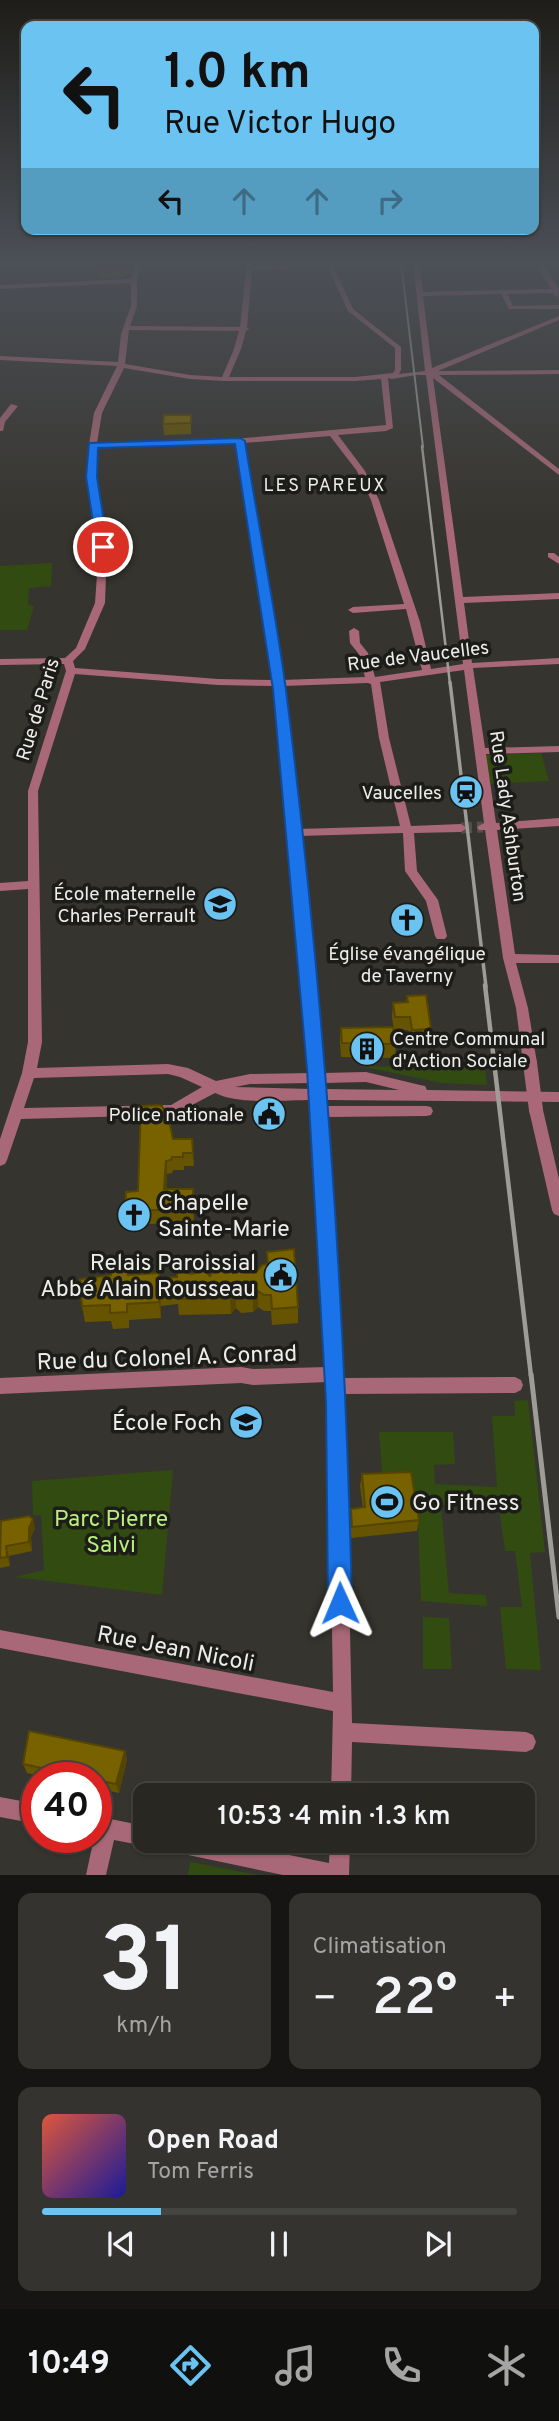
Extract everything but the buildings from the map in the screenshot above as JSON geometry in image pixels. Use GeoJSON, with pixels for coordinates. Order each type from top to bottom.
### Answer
{"type":"FeatureCollection","features":[{"type":"Feature","properties":{"kind":"street","name":"Rue de Paris"},"geometry":{"type":"LineString","coordinates":[[0,1160],[29,1073],[36,1033],[34,783],[69,666],[80,649],[100,603],[103,547],[92,477],[93,442],[98,413],[121,366],[123,350]]}},
{"type":"Feature","properties":{"kind":"street"},"geometry":{"type":"LineString","coordinates":[[225,379],[239,350]]}},
{"type":"Feature","properties":{"kind":"street"},"geometry":{"type":"LineString","coordinates":[[93,442],[240,441],[389,427],[396,350]]}},
{"type":"Feature","properties":{"kind":"street"},"geometry":{"type":"LineString","coordinates":[[427,350],[435,425]]}},
{"type":"Feature","properties":{"kind":"street"},"geometry":{"type":"LineString","coordinates":[[430,375],[435,369],[482,350]]}},
{"type":"Feature","properties":{"kind":"street"},"geometry":{"type":"LineString","coordinates":[[0,358],[121,366],[191,377],[225,379],[416,373],[430,375],[443,379],[559,473]]}},
{"type":"Feature","properties":{"kind":"street"},"geometry":{"type":"LineString","coordinates":[[430,375],[559,372]]}},
{"type":"Feature","properties":{"kind":"street"},"geometry":{"type":"LineString","coordinates":[[0,429],[1,422],[14,405]]}},
{"type":"Feature","properties":{"kind":"street","name":"Rue Lady Ashburton"},"geometry":{"type":"LineString","coordinates":[[435,425],[480,751],[487,827],[509,958],[522,1008],[536,1110],[559,1210]]}},
{"type":"Feature","properties":{"kind":"street"},"geometry":{"type":"LineString","coordinates":[[333,434],[361,471],[374,500],[410,606],[427,672]]}},
{"type":"Feature","properties":{"kind":"street"},"geometry":{"type":"LineString","coordinates":[[240,441],[278,683],[317,1077],[335,1380],[343,1703],[341,1783]]}},
{"type":"Feature","properties":{"kind":"street"},"geometry":{"type":"LineString","coordinates":[[543,460],[559,458]]}},
{"type":"Feature","properties":{"kind":"street"},"geometry":{"type":"LineString","coordinates":[[458,600],[559,596]]}},
{"type":"Feature","properties":{"kind":"street"},"geometry":{"type":"LineString","coordinates":[[353,610],[410,606]]}},
{"type":"Feature","properties":{"kind":"street"},"geometry":{"type":"LineString","coordinates":[[354,631],[355,643],[363,653],[373,680],[384,738],[407,829],[411,871],[432,900],[441,936]]}},
{"type":"Feature","properties":{"kind":"street","name":"Rue de Vaucelles"},"geometry":{"type":"LineString","coordinates":[[69,666],[278,683],[373,680],[468,667],[559,661]]}},
{"type":"Feature","properties":{"kind":"street"},"geometry":{"type":"LineString","coordinates":[[0,662],[69,666]]}},
{"type":"Feature","properties":{"kind":"street"},"geometry":{"type":"LineString","coordinates":[[480,751],[559,749]]}},
{"type":"Feature","properties":{"kind":"street"},"geometry":{"type":"LineString","coordinates":[[487,827],[559,822]]}},
{"type":"Feature","properties":{"kind":"street"},"geometry":{"type":"LineString","coordinates":[[294,832],[461,828]]}},
{"type":"Feature","properties":{"kind":"street"},"geometry":{"type":"LineString","coordinates":[[0,887],[33,885]]}},
{"type":"Feature","properties":{"kind":"street"},"geometry":{"type":"LineString","coordinates":[[509,958],[559,959]]}},
{"type":"Feature","properties":{"kind":"street"},"geometry":{"type":"LineString","coordinates":[[29,1073],[168,1069],[183,1072],[213,1087],[234,1093],[559,1097]]}},
{"type":"Feature","properties":{"kind":"street"},"geometry":{"type":"LineString","coordinates":[[14,1114],[173,1110],[213,1087],[250,1079],[375,1078],[433,1094]]}},
{"type":"Feature","properties":{"kind":"street"},"geometry":{"type":"LineString","coordinates":[[319,1112],[426,1111]]}},
{"type":"Feature","properties":{"kind":"street","name":"Rue du Colonel A. Conrad"},"geometry":{"type":"LineString","coordinates":[[0,1386],[241,1375],[335,1380]]}},
{"type":"Feature","properties":{"kind":"street"},"geometry":{"type":"LineString","coordinates":[[335,1380],[514,1384]]}},
{"type":"Feature","properties":{"kind":"street","name":"Rue Jean Nicoli"},"geometry":{"type":"LineString","coordinates":[[0,1639],[343,1703]]}},
{"type":"Feature","properties":{"kind":"street"},"geometry":{"type":"LineString","coordinates":[[342,1732],[526,1742]]}},
{"type":"Feature","properties":{"kind":"street"},"geometry":{"type":"LineString","coordinates":[[0,1807],[21,1811]]}},
{"type":"Feature","properties":{"kind":"street"},"geometry":{"type":"LineString","coordinates":[[112,1829],[133,1833]]}},
{"type":"Feature","properties":{"kind":"street"},"geometry":{"type":"LineString","coordinates":[[96,1875],[99,1853]]}},
{"type":"Feature","properties":{"kind":"street"},"geometry":{"type":"LineString","coordinates":[[227,1853],[334,1875]]}},
{"type":"Feature","properties":{"kind":"street"},"geometry":{"type":"LineString","coordinates":[[339,1875],[340,1853]]}},
{"type":"Feature","properties":{"kind":"green space"},"geometry":{"type":"Polygon","coordinates":[[[52,563],[51,586],[29,588],[28,605],[34,606],[27,630],[0,630],[0,566],[52,563]]]}},
{"type":"Feature","properties":{"kind":"green space"},"geometry":{"type":"Polygon","coordinates":[[[541,753],[549,781],[491,784],[485,755],[541,753]]]}},
{"type":"Feature","properties":{"kind":"green space"},"geometry":{"type":"Polygon","coordinates":[[[360,1066],[485,1069],[487,1085],[442,1083],[360,1066]]]}},
{"type":"Feature","properties":{"kind":"green space"},"geometry":{"type":"Polygon","coordinates":[[[528,1400],[545,1552],[530,1553],[541,1670],[506,1669],[500,1607],[522,1607],[515,1551],[505,1551],[499,1508],[441,1505],[449,1593],[486,1595],[487,1606],[421,1601],[418,1522],[383,1485],[379,1432],[453,1432],[455,1464],[434,1465],[435,1484],[497,1487],[492,1416],[515,1416],[514,1401],[528,1400]]]}},
{"type":"Feature","properties":{"kind":"green space","name":"Parc Pierre Salvi"},"geometry":{"type":"Polygon","coordinates":[[[173,1470],[162,1595],[15,1577],[44,1570],[41,1515],[33,1516],[32,1481],[173,1470]]]}},
{"type":"Feature","properties":{"kind":"green space"},"geometry":{"type":"Polygon","coordinates":[[[423,1617],[449,1618],[452,1669],[423,1669],[423,1617]]]}},
{"type":"Feature","properties":{"kind":"green space"},"geometry":{"type":"Polygon","coordinates":[[[190,1862],[259,1875],[188,1875],[190,1862]]]}},
{"type":"Feature","properties":{"kind":"tunnel"},"geometry":{"type":"LineString","coordinates":[[461,828],[483,827]]}},
{"type":"Feature","properties":{"kind":"railway"},"geometry":{"type":"LineString","coordinates":[[411,350],[423,447]]}},
{"type":"Feature","properties":{"kind":"railway"},"geometry":{"type":"LineString","coordinates":[[422,446],[450,684]]}},
{"type":"Feature","properties":{"kind":"railway"},"geometry":{"type":"LineString","coordinates":[[450,682],[486,987]]}},
{"type":"Feature","properties":{"kind":"railway"},"geometry":{"type":"LineString","coordinates":[[485,985],[531,1376]]}},
{"type":"Feature","properties":{"kind":"railway"},"geometry":{"type":"LineString","coordinates":[[531,1374],[559,1617]]}},
{"type":"Feature","properties":{"kind":"place","name":"Vaucelles"},"geometry":{"type":"Point","coordinates":[466,792]}},
{"type":"Feature","properties":{"kind":"place","name":"École maternelle Charles Perrault"},"geometry":{"type":"Point","coordinates":[220,904]}},
{"type":"Feature","properties":{"kind":"place","name":"Église évangélique de Taverny"},"geometry":{"type":"Point","coordinates":[407,920]}},
{"type":"Feature","properties":{"kind":"place","name":"Centre Communal d'Action Sociale"},"geometry":{"type":"Point","coordinates":[367,1049]}},
{"type":"Feature","properties":{"kind":"place","name":"Police nationale"},"geometry":{"type":"Point","coordinates":[269,1114]}},
{"type":"Feature","properties":{"kind":"place","name":"Chapelle Sainte-Marie"},"geometry":{"type":"Point","coordinates":[134,1215]}},
{"type":"Feature","properties":{"kind":"place","name":"Relais Paroissial Abbé Alain Rousseau"},"geometry":{"type":"Point","coordinates":[281,1275]}},
{"type":"Feature","properties":{"kind":"place","name":"École Foch"},"geometry":{"type":"Point","coordinates":[246,1422]}},
{"type":"Feature","properties":{"kind":"place","name":"Go Fitness"},"geometry":{"type":"Point","coordinates":[387,1502]}},
{"type":"Feature","properties":{"kind":"district","name":"LES PAREUX"},"geometry":{"type":"Point","coordinates":[325,485]}},
{"type":"Feature","properties":{"kind":"route"},"geometry":{"type":"LineString","coordinates":[[103,547],[92,477],[93,445],[240,441],[279,689],[316,1069],[337,1402],[340,1603]]}}]}
